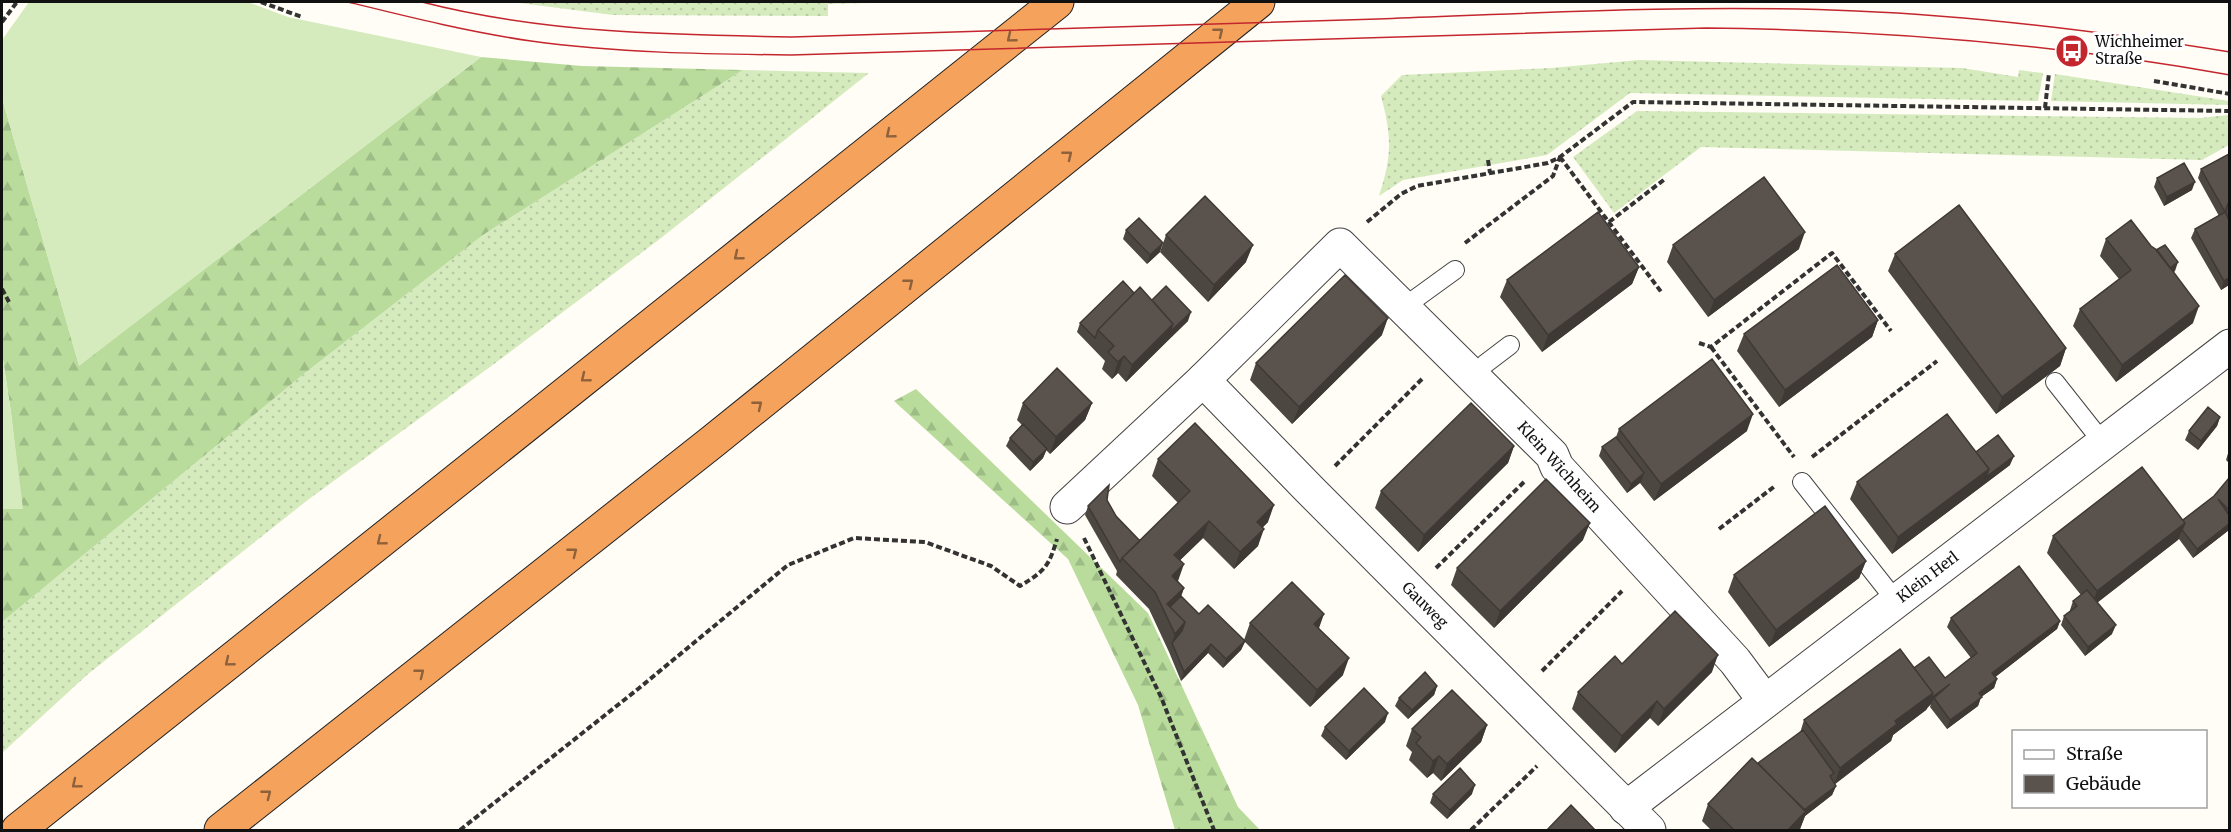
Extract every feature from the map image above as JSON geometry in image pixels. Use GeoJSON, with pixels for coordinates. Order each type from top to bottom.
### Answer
{"type":"FeatureCollection","features":[{"type":"Feature","properties":{"kind":"highway"},"geometry":{"type":"LineString","coordinates":[[18,831],[1057,2]]}},
{"type":"Feature","properties":{"kind":"highway"},"geometry":{"type":"LineString","coordinates":[[221,831],[703,449],[1257,2]]}},
{"type":"Feature","properties":{"kind":"street","name":"Klein Wichheim"},"geometry":{"type":"LineString","coordinates":[[1340,245],[1552,454],[1557,467],[1735,660],[1764,700]]}},
{"type":"Feature","properties":{"kind":"street"},"geometry":{"type":"LineString","coordinates":[[1067,507],[1203,380],[1340,245]]}},
{"type":"Feature","properties":{"kind":"street","name":"Klein Herl"},"geometry":{"type":"LineString","coordinates":[[1626,808],[1764,700],[2104,444],[2229,346]]}},
{"type":"Feature","properties":{"kind":"street","name":"Gauweg"},"geometry":{"type":"LineString","coordinates":[[1203,380],[1648,831]]}},
{"type":"Feature","properties":{"kind":"lane"},"geometry":{"type":"LineString","coordinates":[[1406,310],[1415,299],[1455,270]]}},
{"type":"Feature","properties":{"kind":"lane"},"geometry":{"type":"LineString","coordinates":[[1474,377],[1485,364],[1510,345]]}},
{"type":"Feature","properties":{"kind":"lane"},"geometry":{"type":"LineString","coordinates":[[2055,382],[2104,444]]}},
{"type":"Feature","properties":{"kind":"lane"},"geometry":{"type":"LineString","coordinates":[[1802,474],[1896,601]]}},
{"type":"Feature","properties":{"kind":"path"},"geometry":{"type":"LineString","coordinates":[[2,22],[17,2]]}},
{"type":"Feature","properties":{"kind":"path"},"geometry":{"type":"LineString","coordinates":[[261,2],[302,17]]}},
{"type":"Feature","properties":{"kind":"path"},"geometry":{"type":"LineString","coordinates":[[2045,108],[2049,73]]}},
{"type":"Feature","properties":{"kind":"path"},"geometry":{"type":"LineString","coordinates":[[2154,81],[2229,94]]}},
{"type":"Feature","properties":{"kind":"path"},"geometry":{"type":"LineString","coordinates":[[1340,245],[1401,194],[1417,186],[1548,163],[1560,157],[1633,102],[2229,111]]}},
{"type":"Feature","properties":{"kind":"path"},"geometry":{"type":"LineString","coordinates":[[1560,157],[1662,293]]}},
{"type":"Feature","properties":{"kind":"path"},"geometry":{"type":"LineString","coordinates":[[1455,270],[1451,253],[1553,176],[1560,157]]}},
{"type":"Feature","properties":{"kind":"path"},"geometry":{"type":"LineString","coordinates":[[1488,160],[1490,173]]}},
{"type":"Feature","properties":{"kind":"path"},"geometry":{"type":"LineString","coordinates":[[1609,222],[1665,179]]}},
{"type":"Feature","properties":{"kind":"path"},"geometry":{"type":"LineString","coordinates":[[1711,347],[1832,253],[1891,331]]}},
{"type":"Feature","properties":{"kind":"path"},"geometry":{"type":"LineString","coordinates":[[2,289],[9,302]]}},
{"type":"Feature","properties":{"kind":"path"},"geometry":{"type":"LineString","coordinates":[[1699,343],[1711,347],[1802,474]]}},
{"type":"Feature","properties":{"kind":"path"},"geometry":{"type":"LineString","coordinates":[[1310,490],[1449,352]]}},
{"type":"Feature","properties":{"kind":"path"},"geometry":{"type":"LineString","coordinates":[[1810,459],[1937,361]]}},
{"type":"Feature","properties":{"kind":"path"},"geometry":{"type":"LineString","coordinates":[[1412,591],[1552,454]]}},
{"type":"Feature","properties":{"kind":"path"},"geometry":{"type":"LineString","coordinates":[[1719,529],[1783,480]]}},
{"type":"Feature","properties":{"kind":"path"},"geometry":{"type":"LineString","coordinates":[[460,831],[638,690],[788,565],[854,538],[925,542],[991,566],[1020,586],[1050,563],[1067,507]]}},
{"type":"Feature","properties":{"kind":"path"},"geometry":{"type":"LineString","coordinates":[[1067,507],[1090,549],[1161,697],[1214,831]]}},
{"type":"Feature","properties":{"kind":"path"},"geometry":{"type":"LineString","coordinates":[[1516,696],[1648,565]]}},
{"type":"Feature","properties":{"kind":"path"},"geometry":{"type":"LineString","coordinates":[[1471,831],[1561,742]]}},
{"type":"Feature","properties":{"kind":"green space"},"geometry":{"type":"Polygon","coordinates":[[[29,2],[248,2],[288,17],[481,57],[79,366],[2,98],[2,40],[29,2]]]}},
{"type":"Feature","properties":{"kind":"green space"},"geometry":{"type":"Polygon","coordinates":[[[512,2],[910,2],[828,4],[828,16],[613,15],[512,2]]]}},
{"type":"Feature","properties":{"kind":"green space"},"geometry":{"type":"Polygon","coordinates":[[[481,57],[582,66],[743,70],[483,235],[305,373],[2,622],[2,509],[22,508],[2,353],[2,98],[79,365],[481,57]]]}},
{"type":"Feature","properties":{"kind":"green space"},"geometry":{"type":"Polygon","coordinates":[[[1639,60],[1962,68],[2018,77],[2019,70],[2043,73],[2038,101],[1630,93],[1547,155],[1403,180],[1379,196],[1389,146],[1381,96],[1402,75],[1551,68],[1639,60]]]}},
{"type":"Feature","properties":{"kind":"green space"},"geometry":{"type":"Polygon","coordinates":[[[743,70],[869,73],[661,238],[309,499],[88,674],[2,753],[2,622],[305,373],[483,235],[743,70]]]}},
{"type":"Feature","properties":{"kind":"green space"},"geometry":{"type":"Polygon","coordinates":[[[2055,74],[2229,101],[2229,105],[2051,101],[2055,74]]]}},
{"type":"Feature","properties":{"kind":"green space"},"geometry":{"type":"Polygon","coordinates":[[[1637,111],[2200,118],[2229,115],[2229,145],[2202,160],[1701,147],[1614,213],[1573,157],[1637,111]]]}},
{"type":"Feature","properties":{"kind":"green space"},"geometry":{"type":"Polygon","coordinates":[[[2,353],[11,413],[23,509],[2,509],[2,353]]]}},
{"type":"Feature","properties":{"kind":"green space"},"geometry":{"type":"Polygon","coordinates":[[[916,389],[1148,613],[1238,807],[1260,830],[1175,830],[1138,705],[1068,559],[894,401],[916,389]]]}},
{"type":"Feature","properties":{"kind":"building"},"geometry":{"type":"Polygon","coordinates":[[[2229,154],[2229,203],[2225,212],[2201,169],[2229,154]]]}},
{"type":"Feature","properties":{"kind":"building"},"geometry":{"type":"Polygon","coordinates":[[[2184,163],[2195,182],[2167,197],[2157,178],[2184,163]]]}},
{"type":"Feature","properties":{"kind":"building"},"geometry":{"type":"Polygon","coordinates":[[[1764,177],[1805,232],[1714,300],[1673,245],[1764,177]]]}},
{"type":"Feature","properties":{"kind":"building"},"geometry":{"type":"Polygon","coordinates":[[[1205,196],[1253,245],[1214,285],[1166,235],[1205,196]]]}},
{"type":"Feature","properties":{"kind":"building"},"geometry":{"type":"Polygon","coordinates":[[[1959,205],[2066,348],[2002,397],[1895,254],[1959,205]]]}},
{"type":"Feature","properties":{"kind":"building"},"geometry":{"type":"Polygon","coordinates":[[[1598,212],[1639,267],[1548,335],[1507,280],[1598,212]]]}},
{"type":"Feature","properties":{"kind":"building"},"geometry":{"type":"Polygon","coordinates":[[[2225,212],[2229,220],[2229,278],[2224,281],[2195,229],[2225,212]]]}},
{"type":"Feature","properties":{"kind":"building"},"geometry":{"type":"Polygon","coordinates":[[[1139,218],[1163,243],[1150,255],[1126,230],[1139,218]]]}},
{"type":"Feature","properties":{"kind":"building"},"geometry":{"type":"Polygon","coordinates":[[[2131,220],[2199,306],[2122,365],[2080,309],[2131,270],[2106,239],[2131,220]]]}},
{"type":"Feature","properties":{"kind":"building"},"geometry":{"type":"Polygon","coordinates":[[[2165,245],[2178,262],[2170,268],[2156,250],[2165,245]]]}},
{"type":"Feature","properties":{"kind":"building"},"geometry":{"type":"Polygon","coordinates":[[[1837,265],[1878,320],[1785,390],[1744,334],[1837,265]]]}},
{"type":"Feature","properties":{"kind":"building"},"geometry":{"type":"Polygon","coordinates":[[[1345,275],[1388,318],[1299,407],[1256,363],[1345,275]]]}},
{"type":"Feature","properties":{"kind":"building"},"geometry":{"type":"Polygon","coordinates":[[[1123,281],[1134,293],[1098,330],[1095,338],[1080,323],[1123,281]]]}},
{"type":"Feature","properties":{"kind":"building"},"geometry":{"type":"Polygon","coordinates":[[[1166,286],[1191,312],[1170,332],[1173,324],[1152,300],[1166,286]]]}},
{"type":"Feature","properties":{"kind":"building"},"geometry":{"type":"Polygon","coordinates":[[[1140,287],[1173,324],[1132,365],[1124,356],[1118,362],[1108,352],[1114,346],[1098,330],[1140,287]]]}},
{"type":"Feature","properties":{"kind":"building"},"geometry":{"type":"Polygon","coordinates":[[[1712,359],[1753,414],[1661,484],[1619,429],[1712,359]]]}},
{"type":"Feature","properties":{"kind":"building"},"geometry":{"type":"Polygon","coordinates":[[[1057,368],[1092,403],[1056,437],[1023,403],[1057,368]]]}},
{"type":"Feature","properties":{"kind":"building"},"geometry":{"type":"Polygon","coordinates":[[[1471,403],[1514,446],[1424,535],[1381,491],[1471,403]]]}},
{"type":"Feature","properties":{"kind":"building"},"geometry":{"type":"Polygon","coordinates":[[[2208,407],[2220,417],[2201,441],[2189,431],[2208,407]]]}},
{"type":"Feature","properties":{"kind":"building"},"geometry":{"type":"Polygon","coordinates":[[[1947,414],[1989,469],[1898,537],[1857,482],[1947,414]]]}},
{"type":"Feature","properties":{"kind":"building"},"geometry":{"type":"Polygon","coordinates":[[[1195,423],[1274,505],[1257,522],[1264,529],[1240,552],[1209,521],[1174,555],[1184,564],[1172,576],[1184,588],[1167,604],[1185,622],[1175,634],[1155,592],[1122,558],[1190,491],[1158,459],[1195,423]]]}},
{"type":"Feature","properties":{"kind":"building"},"geometry":{"type":"Polygon","coordinates":[[[1023,424],[1047,449],[1033,462],[1010,438],[1023,424]]]}},
{"type":"Feature","properties":{"kind":"building"},"geometry":{"type":"Polygon","coordinates":[[[1998,435],[2014,456],[1986,477],[1989,469],[1976,452],[1998,435]]]}},
{"type":"Feature","properties":{"kind":"building"},"geometry":{"type":"Polygon","coordinates":[[[1616,437],[1644,473],[1631,484],[1602,447],[1616,437]]]}},
{"type":"Feature","properties":{"kind":"building"},"geometry":{"type":"Polygon","coordinates":[[[2142,467],[2185,523],[2097,591],[2053,536],[2142,467]]]}},
{"type":"Feature","properties":{"kind":"building"},"geometry":{"type":"Polygon","coordinates":[[[2229,478],[2229,510],[2218,499],[2229,515],[2229,524],[2197,549],[2182,530],[2185,523],[2183,520],[2214,496],[2229,478]]]}},
{"type":"Feature","properties":{"kind":"building"},"geometry":{"type":"Polygon","coordinates":[[[1546,479],[1590,523],[1500,611],[1457,568],[1546,479]]]}},
{"type":"Feature","properties":{"kind":"building"},"geometry":{"type":"Polygon","coordinates":[[[1109,485],[1107,500],[1116,516],[1140,541],[1120,562],[1088,506],[1109,485]]]}},
{"type":"Feature","properties":{"kind":"building"},"geometry":{"type":"Polygon","coordinates":[[[1825,506],[1866,561],[1776,630],[1734,575],[1825,506]]]}},
{"type":"Feature","properties":{"kind":"building"},"geometry":{"type":"Polygon","coordinates":[[[2019,566],[2060,621],[1992,673],[1997,679],[1979,693],[1982,697],[1950,720],[1934,698],[1950,684],[1931,698],[1933,693],[1914,668],[1929,657],[1945,678],[1977,653],[1951,618],[2019,566]]]}},
{"type":"Feature","properties":{"kind":"building"},"geometry":{"type":"Polygon","coordinates":[[[1292,582],[1324,614],[1314,624],[1349,658],[1317,690],[1250,623],[1292,582]]]}},
{"type":"Feature","properties":{"kind":"building"},"geometry":{"type":"Polygon","coordinates":[[[2087,590],[2116,625],[2088,647],[2064,616],[2077,606],[2073,601],[2087,590]]]}},
{"type":"Feature","properties":{"kind":"building"},"geometry":{"type":"Polygon","coordinates":[[[1181,596],[1199,614],[1208,605],[1245,641],[1226,659],[1211,644],[1184,672],[1172,643],[1182,631],[1185,622],[1170,607],[1181,596]]]}},
{"type":"Feature","properties":{"kind":"building"},"geometry":{"type":"Polygon","coordinates":[[[1675,611],[1718,655],[1664,709],[1657,701],[1622,736],[1578,692],[1615,656],[1622,664],[1675,611]]]}},
{"type":"Feature","properties":{"kind":"building"},"geometry":{"type":"Polygon","coordinates":[[[1900,649],[1933,693],[1895,721],[1897,724],[1840,768],[1804,720],[1900,649]]]}},
{"type":"Feature","properties":{"kind":"building"},"geometry":{"type":"Polygon","coordinates":[[[1425,672],[1437,686],[1412,710],[1399,698],[1425,672]]]}},
{"type":"Feature","properties":{"kind":"building"},"geometry":{"type":"Polygon","coordinates":[[[1364,688],[1388,713],[1349,751],[1325,727],[1364,688]]]}},
{"type":"Feature","properties":{"kind":"building"},"geometry":{"type":"Polygon","coordinates":[[[1452,690],[1487,725],[1447,764],[1439,756],[1433,761],[1416,743],[1421,737],[1412,729],[1452,690]]]}},
{"type":"Feature","properties":{"kind":"building"},"geometry":{"type":"Polygon","coordinates":[[[1803,730],[1834,773],[1830,776],[1836,786],[1804,810],[1758,763],[1803,730]]]}},
{"type":"Feature","properties":{"kind":"building"},"geometry":{"type":"Polygon","coordinates":[[[1752,758],[1806,811],[1787,831],[1735,831],[1708,804],[1752,758]]]}},
{"type":"Feature","properties":{"kind":"building"},"geometry":{"type":"Polygon","coordinates":[[[1460,768],[1475,785],[1450,810],[1433,794],[1460,768]]]}},
{"type":"Feature","properties":{"kind":"building"},"geometry":{"type":"Polygon","coordinates":[[[1571,805],[1596,831],[1546,831],[1571,805]]]}},
{"type":"Feature","properties":{"kind":"tram line"},"geometry":{"type":"LineString","coordinates":[[348,2],[439,24],[531,41],[661,52],[791,55],[1706,28],[1838,32],[1969,41],[2099,55],[2230,75]]}},
{"type":"Feature","properties":{"kind":"tram line"},"geometry":{"type":"LineString","coordinates":[[422,2],[467,12],[559,26],[652,33],[792,37],[1617,10],[1796,9],[1903,13],[1996,21],[2230,52]]}},
{"type":"Feature","properties":{"kind":"place","name":"Wichheimer Straße"},"geometry":{"type":"Point","coordinates":[2072,51]}}]}
